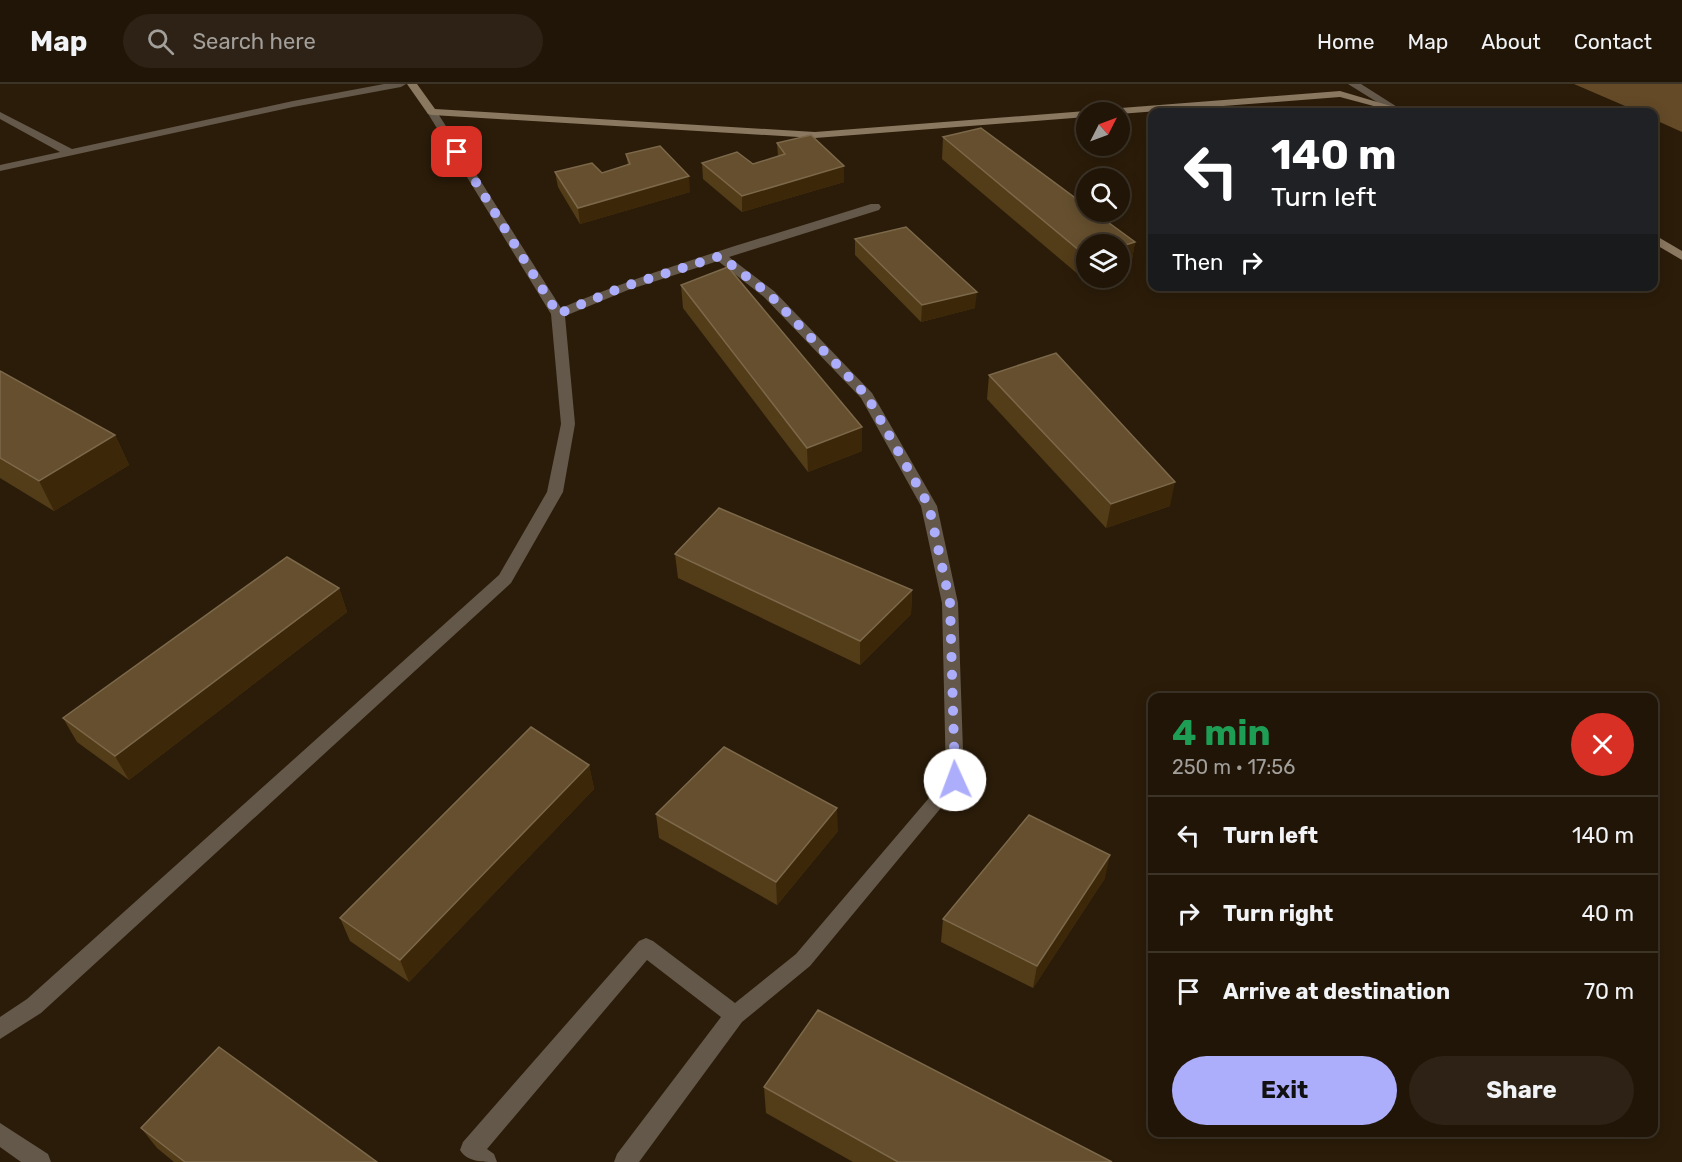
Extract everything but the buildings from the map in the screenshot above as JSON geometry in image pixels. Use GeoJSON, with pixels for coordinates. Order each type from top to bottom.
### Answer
{"type":"FeatureCollection","features":[{"type":"Feature","properties":{"kind":"main road"},"geometry":{"type":"LineString","coordinates":[[412,84],[432,112],[815,135],[1076,115]]}},
{"type":"Feature","properties":{"kind":"main road"},"geometry":{"type":"LineString","coordinates":[[1160,108],[1340,94],[1391,108]]}},
{"type":"Feature","properties":{"kind":"main road"},"geometry":{"type":"LineString","coordinates":[[1130,110],[1148,109]]}},
{"type":"Feature","properties":{"kind":"main road"},"geometry":{"type":"LineString","coordinates":[[1658,241],[1682,256]]}},
{"type":"Feature","properties":{"kind":"street"},"geometry":{"type":"LineString","coordinates":[[0,168],[293,104],[401,84]]}},
{"type":"Feature","properties":{"kind":"street"},"geometry":{"type":"LineString","coordinates":[[1353,84],[1397,108]]}},
{"type":"Feature","properties":{"kind":"street"},"geometry":{"type":"LineString","coordinates":[[0,1029],[34,1006],[505,579],[555,492],[568,424],[558,314],[432,112]]}},
{"type":"Feature","properties":{"kind":"street"},"geometry":{"type":"LineString","coordinates":[[0,115],[69,152]]}},
{"type":"Feature","properties":{"kind":"street"},"geometry":{"type":"LineString","coordinates":[[558,314],[623,287],[875,207]]}},
{"type":"Feature","properties":{"kind":"street"},"geometry":{"type":"LineString","coordinates":[[625,1162],[735,1015],[803,960],[955,780],[950,603],[929,506],[867,396],[769,294],[720,256]]}},
{"type":"Feature","properties":{"kind":"street"},"geometry":{"type":"LineString","coordinates":[[486,1162],[471,1150],[646,946],[735,1015]]}},
{"type":"Feature","properties":{"kind":"street"},"geometry":{"type":"LineString","coordinates":[[0,1134],[40,1162]]}},
{"type":"Feature","properties":{"kind":"shaded area"},"geometry":{"type":"Polygon","coordinates":[[[1574,84],[1682,84],[1682,132],[1658,121],[1658,108],[1630,108],[1574,84]]]}},
{"type":"Feature","properties":{"kind":"route"},"geometry":{"type":"LineString","coordinates":[[457,152],[558,314],[623,287],[720,256],[769,294],[867,396],[929,506],[950,603],[955,780]]}}]}
